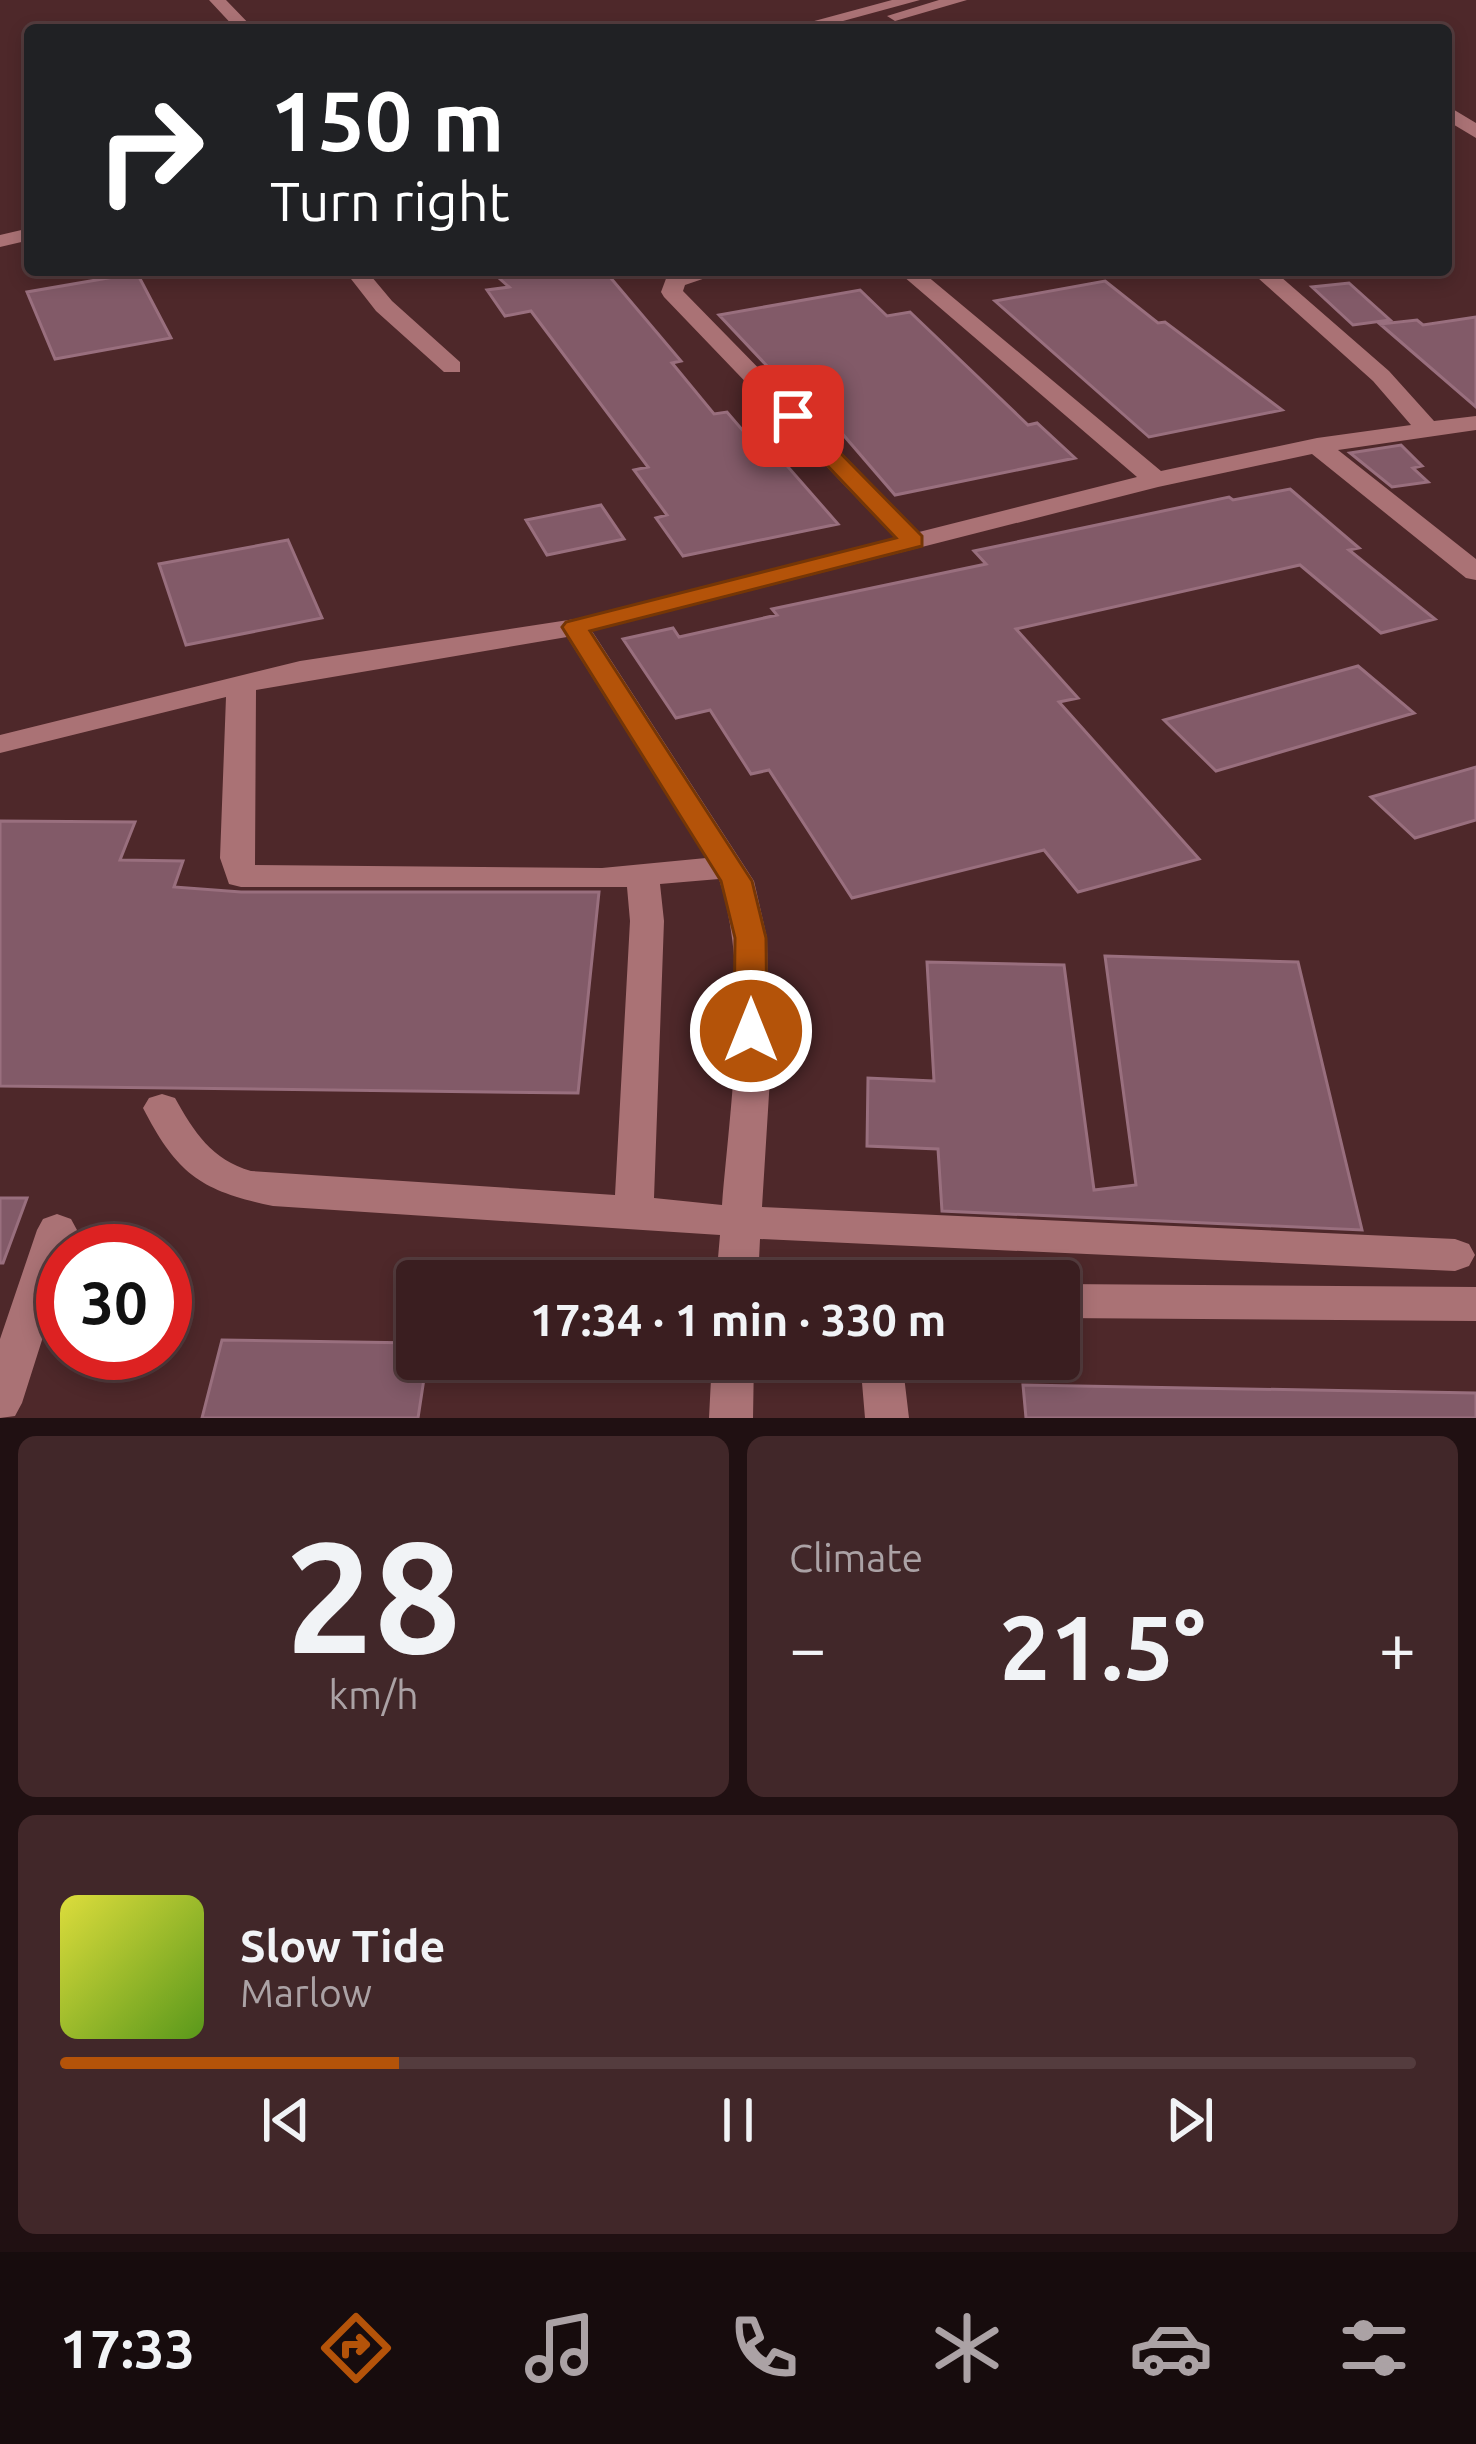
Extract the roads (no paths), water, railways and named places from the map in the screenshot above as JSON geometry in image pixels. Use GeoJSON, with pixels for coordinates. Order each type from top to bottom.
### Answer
{"type":"FeatureCollection","features":[{"type":"Feature","properties":{"kind":"street"},"geometry":{"type":"LineString","coordinates":[[196,0],[219,24]]}},
{"type":"Feature","properties":{"kind":"street"},"geometry":{"type":"LineString","coordinates":[[217,0],[241,24]]}},
{"type":"Feature","properties":{"kind":"street"},"geometry":{"type":"LineString","coordinates":[[846,22],[912,0]]}},
{"type":"Feature","properties":{"kind":"street"},"geometry":{"type":"LineString","coordinates":[[846,22],[872,22],[959,0]]}},
{"type":"Feature","properties":{"kind":"street"},"geometry":{"type":"LineString","coordinates":[[360,276],[384,306],[452,367]]}},
{"type":"Feature","properties":{"kind":"street"},"geometry":{"type":"LineString","coordinates":[[695,276],[675,281],[672,292],[913,541]]}},
{"type":"Feature","properties":{"kind":"street"},"geometry":{"type":"LineString","coordinates":[[914,276],[1156,480]]}},
{"type":"Feature","properties":{"kind":"street"},"geometry":{"type":"LineString","coordinates":[[1267,276],[1381,376],[1427,428]]}},
{"type":"Feature","properties":{"kind":"street"},"geometry":{"type":"LineString","coordinates":[[0,744],[300,670],[575,627],[1156,480],[1317,445],[1476,423]]}},
{"type":"Feature","properties":{"kind":"street"},"geometry":{"type":"LineString","coordinates":[[1317,445],[1476,572]]}},
{"type":"Feature","properties":{"kind":"street"},"geometry":{"type":"LineString","coordinates":[[575,627],[736,881],[750,938],[752,1078],[737,1260]]}},
{"type":"Feature","properties":{"kind":"street"},"geometry":{"type":"LineString","coordinates":[[241,686],[236,858],[241,876],[373,880],[642,875],[728,867]]}},
{"type":"Feature","properties":{"kind":"street"},"geometry":{"type":"LineString","coordinates":[[634,1211],[647,921],[642,875]]}},
{"type":"Feature","properties":{"kind":"street"},"geometry":{"type":"LineString","coordinates":[[162,1108],[182,1148],[205,1171],[234,1184],[272,1191],[634,1211],[740,1222],[1456,1256]]}},
{"type":"Feature","properties":{"kind":"street"},"geometry":{"type":"LineString","coordinates":[[0,1403],[36,1294]]}},
{"type":"Feature","properties":{"kind":"street"},"geometry":{"type":"LineString","coordinates":[[1080,1301],[1476,1304]]}},
{"type":"Feature","properties":{"kind":"street"},"geometry":{"type":"LineString","coordinates":[[731,1418],[733,1380]]}},
{"type":"Feature","properties":{"kind":"street"},"geometry":{"type":"LineString","coordinates":[[883,1380],[886,1418]]}}]}
